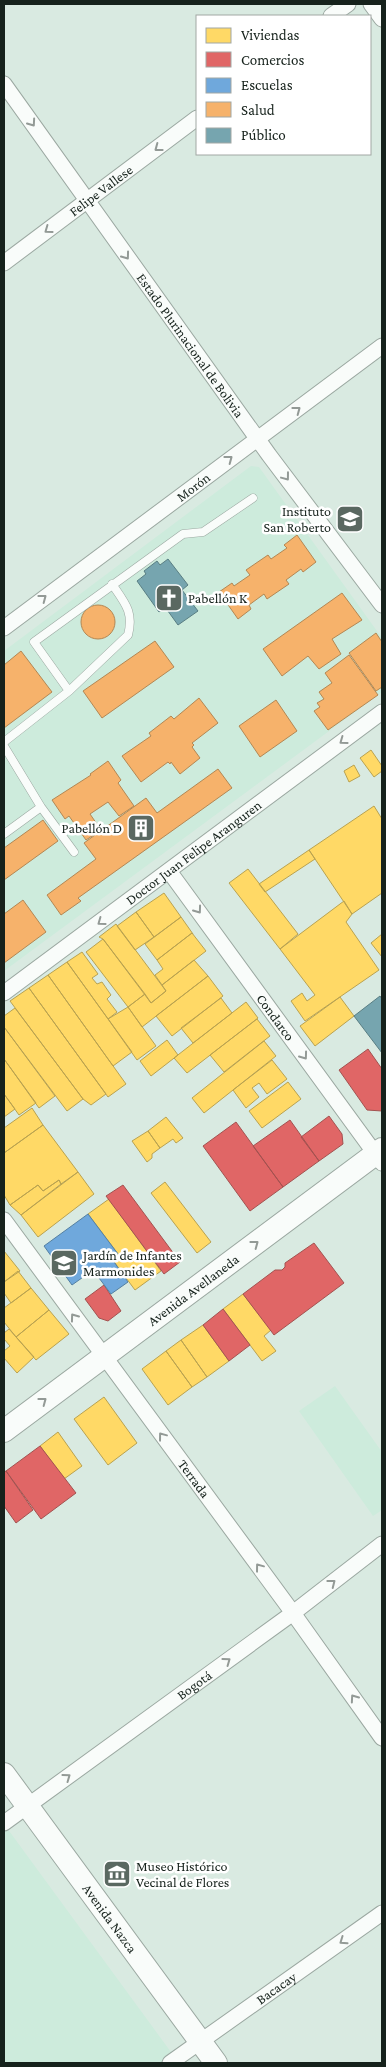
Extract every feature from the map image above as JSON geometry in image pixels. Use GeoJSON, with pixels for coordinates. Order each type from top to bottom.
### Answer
{"type":"FeatureCollection","features":[{"type":"Feature","properties":{"kind":"main road","name":"Avenida Avellaneda"},"geometry":{"type":"LineString","coordinates":[[4,1431],[103,1356],[380,1155]]}},
{"type":"Feature","properties":{"kind":"main road","name":"Avenida Nazca"},"geometry":{"type":"LineString","coordinates":[[4,1774],[216,2063]]}},
{"type":"Feature","properties":{"kind":"street"},"geometry":{"type":"LineString","coordinates":[[333,15],[348,4]]}},
{"type":"Feature","properties":{"kind":"street"},"geometry":{"type":"LineString","coordinates":[[371,4],[382,19]]}},
{"type":"Feature","properties":{"kind":"street","name":"Estado Plurinacional de Bolivia"},"geometry":{"type":"LineString","coordinates":[[4,84],[257,438],[382,605]]}},
{"type":"Feature","properties":{"kind":"street","name":"Felipe Vallese"},"geometry":{"type":"LineString","coordinates":[[4,263],[196,119]]}},
{"type":"Feature","properties":{"kind":"street","name":"Morón"},"geometry":{"type":"LineString","coordinates":[[4,628],[382,346]]}},
{"type":"Feature","properties":{"kind":"street","name":"Doctor Juan Felipe Aranguren"},"geometry":{"type":"LineString","coordinates":[[4,993],[382,712]]}},
{"type":"Feature","properties":{"kind":"street","name":"Condarco"},"geometry":{"type":"LineString","coordinates":[[169,871],[380,1155]]}},
{"type":"Feature","properties":{"kind":"street","name":"Terrada"},"geometry":{"type":"LineString","coordinates":[[4,1220],[293,1613],[382,1738]]}},
{"type":"Feature","properties":{"kind":"street","name":"Bogotá"},"geometry":{"type":"LineString","coordinates":[[4,1823],[293,1613],[382,1544]]}},
{"type":"Feature","properties":{"kind":"street","name":"Bacacay"},"geometry":{"type":"LineString","coordinates":[[170,2063],[382,1913]]}},
{"type":"Feature","properties":{"kind":"lane"},"geometry":{"type":"LineString","coordinates":[[69,691],[34,642],[183,534],[203,532],[253,498]]}},
{"type":"Feature","properties":{"kind":"lane"},"geometry":{"type":"LineString","coordinates":[[74,852],[41,807],[4,744],[69,691],[128,635],[131,623],[127,606],[112,584]]}},
{"type":"Feature","properties":{"kind":"lane"},"geometry":{"type":"LineString","coordinates":[[4,834],[41,807]]}},
{"type":"Feature","properties":{"kind":"shaded area"},"geometry":{"type":"Polygon","coordinates":[[[251,466],[259,467],[382,638],[382,692],[4,971],[4,651],[251,466]]]}},
{"type":"Feature","properties":{"kind":"shaded area"},"geometry":{"type":"Polygon","coordinates":[[[335,1386],[382,1452],[382,1510],[373,1516],[299,1411],[335,1386]]]}},
{"type":"Feature","properties":{"kind":"shaded area"},"geometry":{"type":"Polygon","coordinates":[[[4,1824],[179,2063],[4,2063],[4,1824]]]}},
{"type":"Feature","properties":{"kind":"building: Viviendas"},"geometry":{"type":"Polygon","coordinates":[[[371,750],[382,766],[382,771],[374,777],[360,758],[371,750]]]}},
{"type":"Feature","properties":{"kind":"building: Viviendas"},"geometry":{"type":"Polygon","coordinates":[[[354,765],[360,776],[349,782],[344,771],[354,765]]]}},
{"type":"Feature","properties":{"kind":"building: Viviendas"},"geometry":{"type":"Polygon","coordinates":[[[374,806],[382,819],[382,893],[352,914],[309,850],[374,806]]]}},
{"type":"Feature","properties":{"kind":"building: Viviendas"},"geometry":{"type":"Polygon","coordinates":[[[309,850],[315,859],[265,892],[259,884],[309,850]]]}},
{"type":"Feature","properties":{"kind":"building: Viviendas"},"geometry":{"type":"Polygon","coordinates":[[[248,869],[298,934],[280,949],[229,883],[248,869]]]}},
{"type":"Feature","properties":{"kind":"building: Viviendas"},"geometry":{"type":"Polygon","coordinates":[[[164,893],[181,917],[154,937],[136,912],[164,893]]]}},
{"type":"Feature","properties":{"kind":"building: Viviendas"},"geometry":{"type":"Polygon","coordinates":[[[344,901],[352,914],[346,922],[379,970],[305,1021],[291,1001],[302,993],[307,1001],[315,995],[280,949],[344,901]]]}},
{"type":"Feature","properties":{"kind":"building: Viviendas"},"geometry":{"type":"Polygon","coordinates":[[[136,912],[154,937],[135,950],[117,926],[136,912]]]}},
{"type":"Feature","properties":{"kind":"building: Viviendas"},"geometry":{"type":"Polygon","coordinates":[[[181,917],[193,934],[157,960],[145,944],[181,917]]]}},
{"type":"Feature","properties":{"kind":"building: Viviendas"},"geometry":{"type":"Polygon","coordinates":[[[116,924],[166,991],[151,1003],[103,939],[99,937],[116,924]]]}},
{"type":"Feature","properties":{"kind":"building: Viviendas"},"geometry":{"type":"Polygon","coordinates":[[[192,933],[206,951],[162,985],[155,975],[163,969],[157,960],[192,933]]]}},
{"type":"Feature","properties":{"kind":"building: Viviendas"},"geometry":{"type":"Polygon","coordinates":[[[382,934],[382,957],[371,943],[382,934]]]}},
{"type":"Feature","properties":{"kind":"building: Viviendas"},"geometry":{"type":"Polygon","coordinates":[[[103,939],[145,994],[128,1007],[86,952],[103,939]]]}},
{"type":"Feature","properties":{"kind":"building: Viviendas"},"geometry":{"type":"Polygon","coordinates":[[[82,952],[98,974],[92,978],[97,984],[102,982],[111,995],[107,999],[117,1012],[108,1019],[67,962],[82,952]]]}},
{"type":"Feature","properties":{"kind":"building: Viviendas"},"geometry":{"type":"Polygon","coordinates":[[[194,960],[208,976],[142,1027],[128,1007],[145,994],[151,1003],[166,991],[162,985],[194,960]]]}},
{"type":"Feature","properties":{"kind":"building: Viviendas"},"geometry":{"type":"Polygon","coordinates":[[[67,962],[132,1052],[113,1066],[48,975],[67,962]]]}},
{"type":"Feature","properties":{"kind":"building: Viviendas"},"geometry":{"type":"Polygon","coordinates":[[[48,975],[126,1084],[108,1097],[29,988],[48,975]]]}},
{"type":"Feature","properties":{"kind":"building: Viviendas"},"geometry":{"type":"Polygon","coordinates":[[[208,976],[223,996],[172,1036],[156,1016],[208,976]]]}},
{"type":"Feature","properties":{"kind":"building: Viviendas"},"geometry":{"type":"Polygon","coordinates":[[[29,988],[106,1094],[91,1105],[83,1099],[10,1001],[29,988]]]}},
{"type":"Feature","properties":{"kind":"building: Viviendas"},"geometry":{"type":"Polygon","coordinates":[[[340,997],[354,1016],[315,1046],[300,1026],[340,997]]]}},
{"type":"Feature","properties":{"kind":"building: Viviendas"},"geometry":{"type":"Polygon","coordinates":[[[221,998],[232,1013],[193,1043],[181,1028],[221,998]]]}},
{"type":"Feature","properties":{"kind":"building: Viviendas"},"geometry":{"type":"Polygon","coordinates":[[[246,1002],[258,1018],[187,1073],[174,1058],[246,1002]]]}},
{"type":"Feature","properties":{"kind":"building: Viviendas"},"geometry":{"type":"Polygon","coordinates":[[[128,1007],[156,1046],[137,1060],[108,1019],[128,1007]]]}},
{"type":"Feature","properties":{"kind":"building: Viviendas"},"geometry":{"type":"Polygon","coordinates":[[[15,1008],[83,1099],[67,1111],[4,1027],[4,1016],[15,1008]]]}},
{"type":"Feature","properties":{"kind":"building: Viviendas"},"geometry":{"type":"Polygon","coordinates":[[[257,1019],[270,1036],[224,1072],[210,1055],[257,1019]]]}},
{"type":"Feature","properties":{"kind":"building: Viviendas"},"geometry":{"type":"Polygon","coordinates":[[[4,1027],[55,1096],[39,1108],[4,1059],[4,1027]]]}},
{"type":"Feature","properties":{"kind":"building: Viviendas"},"geometry":{"type":"Polygon","coordinates":[[[167,1040],[178,1055],[151,1076],[140,1061],[167,1040]]]}},
{"type":"Feature","properties":{"kind":"building: Viviendas"},"geometry":{"type":"Polygon","coordinates":[[[264,1041],[276,1056],[204,1113],[192,1098],[264,1041]]]}},
{"type":"Feature","properties":{"kind":"building: Viviendas"},"geometry":{"type":"Polygon","coordinates":[[[4,1059],[36,1103],[19,1115],[4,1094],[4,1059]]]}},
{"type":"Feature","properties":{"kind":"building: Viviendas"},"geometry":{"type":"Polygon","coordinates":[[[272,1060],[287,1079],[267,1094],[259,1083],[252,1088],[259,1097],[246,1108],[233,1090],[272,1060]]]}},
{"type":"Feature","properties":{"kind":"building: Viviendas"},"geometry":{"type":"Polygon","coordinates":[[[288,1082],[301,1099],[262,1128],[249,1111],[288,1082]]]}},
{"type":"Feature","properties":{"kind":"building: Viviendas"},"geometry":{"type":"Polygon","coordinates":[[[4,1094],[15,1109],[4,1117],[4,1094]]]}},
{"type":"Feature","properties":{"kind":"building: Viviendas"},"geometry":{"type":"Polygon","coordinates":[[[32,1108],[43,1125],[4,1153],[4,1128],[32,1108]]]}},
{"type":"Feature","properties":{"kind":"building: Viviendas"},"geometry":{"type":"Polygon","coordinates":[[[166,1117],[183,1138],[176,1143],[173,1139],[160,1148],[148,1131],[166,1117]]]}},
{"type":"Feature","properties":{"kind":"building: Viviendas"},"geometry":{"type":"Polygon","coordinates":[[[43,1125],[78,1172],[61,1184],[59,1180],[43,1191],[38,1185],[10,1205],[4,1195],[4,1153],[43,1125]]]}},
{"type":"Feature","properties":{"kind":"building: Viviendas"},"geometry":{"type":"Polygon","coordinates":[[[148,1131],[160,1148],[152,1154],[152,1158],[147,1162],[132,1141],[148,1131]]]}},
{"type":"Feature","properties":{"kind":"building: Viviendas"},"geometry":{"type":"Polygon","coordinates":[[[78,1172],[94,1194],[38,1237],[21,1215],[78,1172]]]}},
{"type":"Feature","properties":{"kind":"building: Viviendas"},"geometry":{"type":"Polygon","coordinates":[[[59,1180],[61,1184],[21,1215],[10,1205],[38,1185],[43,1191],[59,1180]]]}},
{"type":"Feature","properties":{"kind":"building: Viviendas"},"geometry":{"type":"Polygon","coordinates":[[[165,1182],[211,1242],[197,1253],[151,1193],[165,1182]]]}},
{"type":"Feature","properties":{"kind":"building: Viviendas"},"geometry":{"type":"Polygon","coordinates":[[[109,1199],[161,1271],[135,1290],[112,1259],[118,1254],[88,1214],[109,1199]]]}},
{"type":"Feature","properties":{"kind":"building: Viviendas"},"geometry":{"type":"Polygon","coordinates":[[[4,1251],[20,1271],[4,1282],[4,1251]]]}},
{"type":"Feature","properties":{"kind":"building: Viviendas"},"geometry":{"type":"Polygon","coordinates":[[[18,1271],[31,1288],[11,1303],[4,1293],[4,1282],[18,1271]]]}},
{"type":"Feature","properties":{"kind":"building: Viviendas"},"geometry":{"type":"Polygon","coordinates":[[[31,1288],[49,1310],[16,1337],[4,1322],[4,1308],[31,1288]]]}},
{"type":"Feature","properties":{"kind":"building: Viviendas"},"geometry":{"type":"Polygon","coordinates":[[[243,1294],[271,1330],[264,1336],[276,1351],[262,1361],[223,1309],[243,1294]]]}},
{"type":"Feature","properties":{"kind":"building: Viviendas"},"geometry":{"type":"Polygon","coordinates":[[[49,1310],[69,1334],[36,1360],[16,1337],[49,1310]]]}},
{"type":"Feature","properties":{"kind":"building: Viviendas"},"geometry":{"type":"Polygon","coordinates":[[[203,1325],[229,1361],[207,1377],[181,1340],[203,1325]]]}},
{"type":"Feature","properties":{"kind":"building: Viviendas"},"geometry":{"type":"Polygon","coordinates":[[[9,1329],[34,1357],[17,1373],[4,1358],[4,1351],[10,1346],[4,1339],[4,1333],[9,1329]]]}},
{"type":"Feature","properties":{"kind":"building: Viviendas"},"geometry":{"type":"Polygon","coordinates":[[[181,1340],[207,1377],[192,1387],[166,1351],[181,1340]]]}},
{"type":"Feature","properties":{"kind":"building: Viviendas"},"geometry":{"type":"Polygon","coordinates":[[[166,1351],[192,1387],[168,1405],[142,1369],[166,1351]]]}},
{"type":"Feature","properties":{"kind":"building: Viviendas"},"geometry":{"type":"Polygon","coordinates":[[[104,1397],[137,1443],[108,1465],[74,1419],[104,1397]]]}},
{"type":"Feature","properties":{"kind":"building: Viviendas"},"geometry":{"type":"Polygon","coordinates":[[[58,1432],[82,1466],[64,1479],[40,1446],[58,1432]]]}},
{"type":"Feature","properties":{"kind":"building: Comercios"},"geometry":{"type":"Polygon","coordinates":[[[368,1049],[382,1069],[382,1111],[367,1110],[339,1070],[368,1049]]]}},
{"type":"Feature","properties":{"kind":"building: Comercios"},"geometry":{"type":"Polygon","coordinates":[[[329,1116],[342,1134],[343,1144],[319,1161],[301,1137],[329,1116]]]}},
{"type":"Feature","properties":{"kind":"building: Comercios"},"geometry":{"type":"Polygon","coordinates":[[[290,1120],[319,1161],[283,1187],[253,1146],[290,1120]]]}},
{"type":"Feature","properties":{"kind":"building: Comercios"},"geometry":{"type":"Polygon","coordinates":[[[236,1122],[283,1187],[250,1211],[203,1146],[236,1122]]]}},
{"type":"Feature","properties":{"kind":"building: Comercios"},"geometry":{"type":"Polygon","coordinates":[[[123,1185],[180,1262],[164,1274],[106,1196],[123,1185]]]}},
{"type":"Feature","properties":{"kind":"building: Comercios"},"geometry":{"type":"Polygon","coordinates":[[[314,1243],[344,1283],[274,1335],[243,1294],[275,1270],[282,1270],[285,1267],[285,1263],[314,1243]]]}},
{"type":"Feature","properties":{"kind":"building: Comercios"},"geometry":{"type":"Polygon","coordinates":[[[104,1285],[121,1311],[108,1321],[99,1318],[85,1299],[104,1285]]]}},
{"type":"Feature","properties":{"kind":"building: Comercios"},"geometry":{"type":"Polygon","coordinates":[[[223,1309],[250,1345],[229,1361],[203,1325],[223,1309]]]}},
{"type":"Feature","properties":{"kind":"building: Comercios"},"geometry":{"type":"Polygon","coordinates":[[[40,1446],[76,1493],[41,1519],[6,1471],[40,1446]]]}},
{"type":"Feature","properties":{"kind":"building: Comercios"},"geometry":{"type":"Polygon","coordinates":[[[6,1471],[33,1510],[16,1523],[4,1506],[4,1472],[6,1471]]]}},
{"type":"Feature","properties":{"kind":"building: Escuelas"},"geometry":{"type":"Polygon","coordinates":[[[88,1214],[118,1254],[112,1259],[128,1282],[111,1294],[93,1270],[72,1285],[44,1246],[88,1214]]]}},
{"type":"Feature","properties":{"kind":"building: Salud"},"geometry":{"type":"Polygon","coordinates":[[[297,535],[316,562],[303,572],[301,569],[286,580],[289,584],[267,599],[264,594],[249,605],[251,609],[238,619],[219,592],[232,583],[234,586],[250,575],[246,570],[268,555],[271,559],[287,548],[284,545],[297,535]]]}},
{"type":"Feature","properties":{"kind":"building: Salud"},"geometry":{"type":"Polygon","coordinates":[[[342,593],[362,620],[332,639],[341,654],[319,669],[308,656],[282,676],[263,649],[342,593]]]}},
{"type":"Feature","properties":{"kind":"building: Salud"},"geometry":{"type":"Polygon","coordinates":[[[98,605],[105,606],[110,610],[114,615],[114,629],[110,634],[105,638],[98,639],[91,638],[86,634],[82,629],[81,622],[82,615],[86,610],[91,606],[98,605]]]}},
{"type":"Feature","properties":{"kind":"building: Salud"},"geometry":{"type":"Polygon","coordinates":[[[376,633],[382,642],[382,687],[376,691],[349,653],[376,633]]]}},
{"type":"Feature","properties":{"kind":"building: Salud"},"geometry":{"type":"Polygon","coordinates":[[[155,641],[174,667],[102,718],[83,691],[155,641]]]}},
{"type":"Feature","properties":{"kind":"building: Salud"},"geometry":{"type":"Polygon","coordinates":[[[21,651],[52,692],[4,728],[4,665],[21,651]]]}},
{"type":"Feature","properties":{"kind":"building: Salud"},"geometry":{"type":"Polygon","coordinates":[[[349,655],[378,695],[328,730],[314,711],[320,707],[317,703],[324,699],[319,692],[332,683],[325,673],[349,655]]]}},
{"type":"Feature","properties":{"kind":"building: Salud"},"geometry":{"type":"Polygon","coordinates":[[[199,698],[218,723],[192,743],[194,745],[192,747],[200,758],[180,774],[171,762],[170,764],[168,762],[141,782],[122,756],[151,736],[149,733],[171,716],[174,719],[199,698]]]}},
{"type":"Feature","properties":{"kind":"building: Salud"},"geometry":{"type":"Polygon","coordinates":[[[276,700],[297,731],[260,757],[239,726],[276,700]]]}},
{"type":"Feature","properties":{"kind":"building: Salud","name":"Pabellón D"},"geometry":{"type":"Polygon","coordinates":[[[108,761],[121,780],[118,783],[134,806],[119,816],[108,802],[90,814],[101,830],[86,840],[69,816],[65,819],[52,800],[91,775],[108,761]]]}},
{"type":"Feature","properties":{"kind":"building: Salud","name":"Pabellón D"},"geometry":{"type":"Polygon","coordinates":[[[218,769],[232,788],[78,898],[81,901],[61,915],[47,895],[96,859],[84,843],[146,798],[157,813],[218,769]]]}},
{"type":"Feature","properties":{"kind":"building: Salud"},"geometry":{"type":"Polygon","coordinates":[[[43,820],[58,841],[4,880],[4,848],[43,820]]]}},
{"type":"Feature","properties":{"kind":"building: Salud"},"geometry":{"type":"Polygon","coordinates":[[[23,900],[46,932],[4,963],[4,914],[23,900]]]}},
{"type":"Feature","properties":{"kind":"building: Público","name":"Pabellón K"},"geometry":{"type":"Polygon","coordinates":[[[168,559],[188,585],[182,590],[198,611],[178,625],[165,607],[159,612],[137,581],[146,574],[144,571],[157,561],[160,565],[168,559]]]}},
{"type":"Feature","properties":{"kind":"building: Público"},"geometry":{"type":"Polygon","coordinates":[[[380,996],[382,999],[382,1053],[354,1016],[380,996]]]}},
{"type":"Feature","properties":{"kind":"place","name":"Instituto San Roberto"},"geometry":{"type":"Point","coordinates":[350,519]}},
{"type":"Feature","properties":{"kind":"place","name":"Pabellón K"},"geometry":{"type":"Point","coordinates":[169,598]}},
{"type":"Feature","properties":{"kind":"place","name":"Pabellón D"},"geometry":{"type":"Point","coordinates":[141,828]}},
{"type":"Feature","properties":{"kind":"place","name":"Jardín de Infantes Marmonides"},"geometry":{"type":"Point","coordinates":[64,1263]}},
{"type":"Feature","properties":{"kind":"place","name":"Museo Histórico Vecinal de Flores"},"geometry":{"type":"Point","coordinates":[117,1874]}}]}
